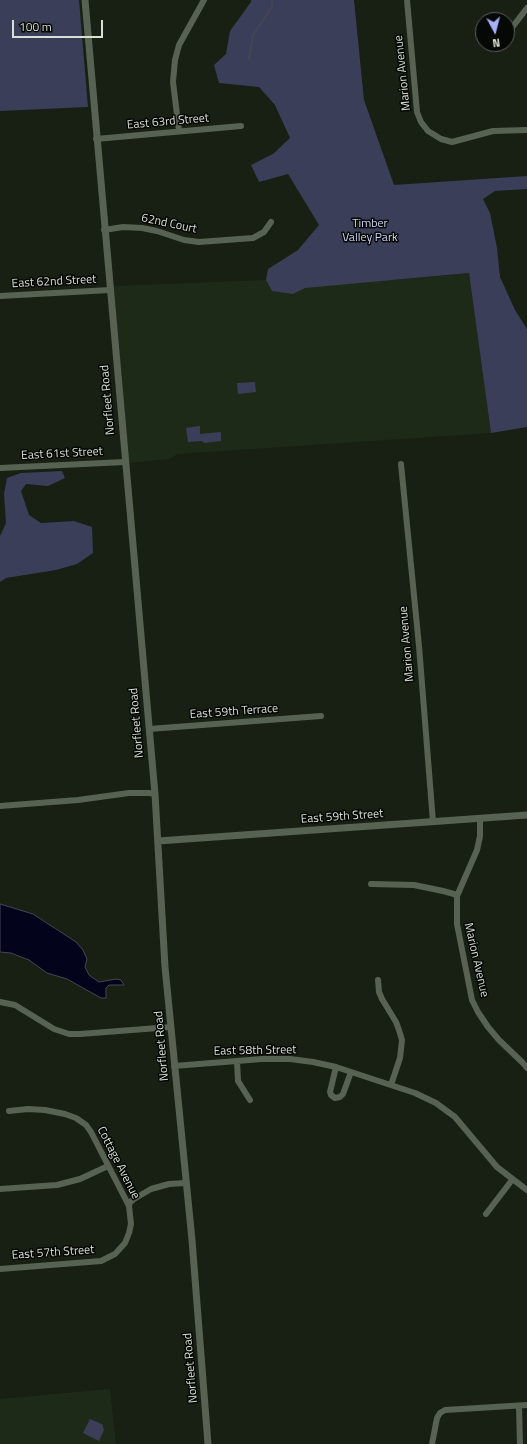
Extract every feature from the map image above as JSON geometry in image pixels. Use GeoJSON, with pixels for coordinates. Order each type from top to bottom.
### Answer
{"type":"FeatureCollection","features":[{"type":"Feature","properties":{"kind":"street","name":"Norfleet Road"},"geometry":{"type":"LineString","coordinates":[[85,0],[104,230],[155,794],[165,967],[185,1183],[192,1240],[208,1444]]}},
{"type":"Feature","properties":{"kind":"street"},"geometry":{"type":"LineString","coordinates":[[179,132],[174,82],[175,60],[179,45],[204,0]]}},
{"type":"Feature","properties":{"kind":"street","name":"Marion Avenue"},"geometry":{"type":"LineString","coordinates":[[407,0],[417,112],[421,122],[428,131],[441,140],[452,142],[493,131],[527,130]]}},
{"type":"Feature","properties":{"kind":"street"},"geometry":{"type":"LineString","coordinates":[[515,24],[527,8]]}},
{"type":"Feature","properties":{"kind":"street","name":"East 63rd Street"},"geometry":{"type":"LineString","coordinates":[[96,139],[241,126]]}},
{"type":"Feature","properties":{"kind":"street","name":"62nd Court"},"geometry":{"type":"LineString","coordinates":[[104,230],[122,227],[142,228],[157,231],[184,240],[199,242],[253,238],[264,232],[272,222]]}},
{"type":"Feature","properties":{"kind":"street","name":"East 62nd Street"},"geometry":{"type":"LineString","coordinates":[[0,296],[110,290]]}},
{"type":"Feature","properties":{"kind":"street","name":"East 61st Street"},"geometry":{"type":"LineString","coordinates":[[0,468],[125,462]]}},
{"type":"Feature","properties":{"kind":"street","name":"Marion Avenue"},"geometry":{"type":"LineString","coordinates":[[401,464],[419,646],[433,822]]}},
{"type":"Feature","properties":{"kind":"street","name":"East 59th Terrace"},"geometry":{"type":"LineString","coordinates":[[149,729],[321,716]]}},
{"type":"Feature","properties":{"kind":"street"},"geometry":{"type":"LineString","coordinates":[[0,806],[78,800],[128,793],[155,794]]}},
{"type":"Feature","properties":{"kind":"street","name":"East 59th Street"},"geometry":{"type":"LineString","coordinates":[[158,842],[527,815]]}},
{"type":"Feature","properties":{"kind":"street","name":"Marion Avenue"},"geometry":{"type":"LineString","coordinates":[[480,819],[480,836],[477,850],[456,896],[456,924],[472,1000],[488,1026],[499,1040],[527,1068]]}},
{"type":"Feature","properties":{"kind":"street"},"geometry":{"type":"LineString","coordinates":[[371,884],[414,885],[443,891],[456,896]]}},
{"type":"Feature","properties":{"kind":"street"},"geometry":{"type":"LineString","coordinates":[[378,980],[379,992],[398,1026],[402,1040],[400,1058],[391,1085],[426,1098],[446,1109],[463,1125],[497,1167],[527,1190]]}},
{"type":"Feature","properties":{"kind":"street"},"geometry":{"type":"LineString","coordinates":[[0,1002],[15,1005],[54,1029],[69,1034],[171,1027]]}},
{"type":"Feature","properties":{"kind":"street","name":"East 58th Street"},"geometry":{"type":"LineString","coordinates":[[174,1066],[290,1059],[336,1067],[391,1085]]}},
{"type":"Feature","properties":{"kind":"street"},"geometry":{"type":"LineString","coordinates":[[237,1061],[238,1081],[250,1100]]}},
{"type":"Feature","properties":{"kind":"street"},"geometry":{"type":"LineString","coordinates":[[336,1067],[330,1092],[335,1098],[344,1094],[351,1072]]}},
{"type":"Feature","properties":{"kind":"street","name":"Cottage Avenue"},"geometry":{"type":"LineString","coordinates":[[9,1111],[45,1110],[65,1114],[76,1118],[86,1125],[91,1132],[129,1206],[131,1215],[130,1233],[125,1243],[115,1254],[107,1258]]}},
{"type":"Feature","properties":{"kind":"street"},"geometry":{"type":"LineString","coordinates":[[0,1189],[57,1185],[80,1179],[108,1166]]}},
{"type":"Feature","properties":{"kind":"street"},"geometry":{"type":"LineString","coordinates":[[486,1214],[512,1180]]}},
{"type":"Feature","properties":{"kind":"street"},"geometry":{"type":"LineString","coordinates":[[129,1206],[130,1202],[151,1189],[169,1184],[185,1183]]}},
{"type":"Feature","properties":{"kind":"street","name":"East 57th Street"},"geometry":{"type":"LineString","coordinates":[[0,1269],[101,1261],[107,1258]]}},
{"type":"Feature","properties":{"kind":"street"},"geometry":{"type":"LineString","coordinates":[[432,1444],[438,1418],[440,1413],[445,1410],[527,1405]]}},
{"type":"Feature","properties":{"kind":"street"},"geometry":{"type":"LineString","coordinates":[[519,1406],[520,1444]]}},
{"type":"Feature","properties":{"kind":"shaded area"},"geometry":{"type":"Polygon","coordinates":[[[469,273],[491,433],[177,454],[170,459],[128,463],[114,286],[266,280],[272,291],[316,282],[376,281],[469,273]]]}},
{"type":"Feature","properties":{"kind":"shaded area"},"geometry":{"type":"Polygon","coordinates":[[[0,904],[33,914],[76,942],[83,950],[87,959],[85,967],[89,975],[99,982],[116,979],[121,980],[124,985],[109,985],[106,988],[106,998],[101,998],[67,979],[47,973],[29,960],[11,953],[0,952],[0,904]]]}},
{"type":"Feature","properties":{"kind":"shaded area"},"geometry":{"type":"Polygon","coordinates":[[[110,1389],[116,1444],[0,1444],[0,1399],[110,1389]]]}},
{"type":"Feature","properties":{"kind":"green space"},"geometry":{"type":"Polygon","coordinates":[[[0,0],[79,0],[88,107],[0,111],[0,0]]]}},
{"type":"Feature","properties":{"kind":"green space","name":"Timber Valley Park"},"geometry":{"type":"Polygon","coordinates":[[[251,0],[354,0],[364,100],[394,185],[527,176],[527,189],[495,191],[483,199],[490,213],[497,248],[500,277],[515,310],[527,329],[527,427],[491,433],[469,273],[305,288],[293,294],[272,291],[266,280],[268,269],[298,250],[319,225],[288,174],[259,182],[251,165],[273,154],[290,138],[275,105],[259,87],[219,83],[214,65],[226,54],[230,31],[251,0]]]}},
{"type":"Feature","properties":{"kind":"green space"},"geometry":{"type":"Polygon","coordinates":[[[255,382],[256,392],[238,394],[237,383],[255,382]]]}},
{"type":"Feature","properties":{"kind":"green space"},"geometry":{"type":"Polygon","coordinates":[[[200,426],[200,434],[221,432],[221,441],[204,443],[202,441],[188,442],[186,428],[200,426]]]}},
{"type":"Feature","properties":{"kind":"green space"},"geometry":{"type":"Polygon","coordinates":[[[62,471],[65,478],[48,486],[26,484],[21,491],[29,515],[41,523],[74,521],[92,527],[93,553],[77,564],[56,570],[6,578],[0,582],[0,536],[6,523],[4,494],[7,478],[21,473],[62,471]]]}},
{"type":"Feature","properties":{"kind":"green space"},"geometry":{"type":"Polygon","coordinates":[[[90,1419],[102,1424],[104,1430],[99,1441],[83,1433],[90,1419]]]}},
{"type":"Feature","properties":{"kind":"waterway"},"geometry":{"type":"LineString","coordinates":[[249,59],[253,35],[272,7],[272,0]]}}]}
